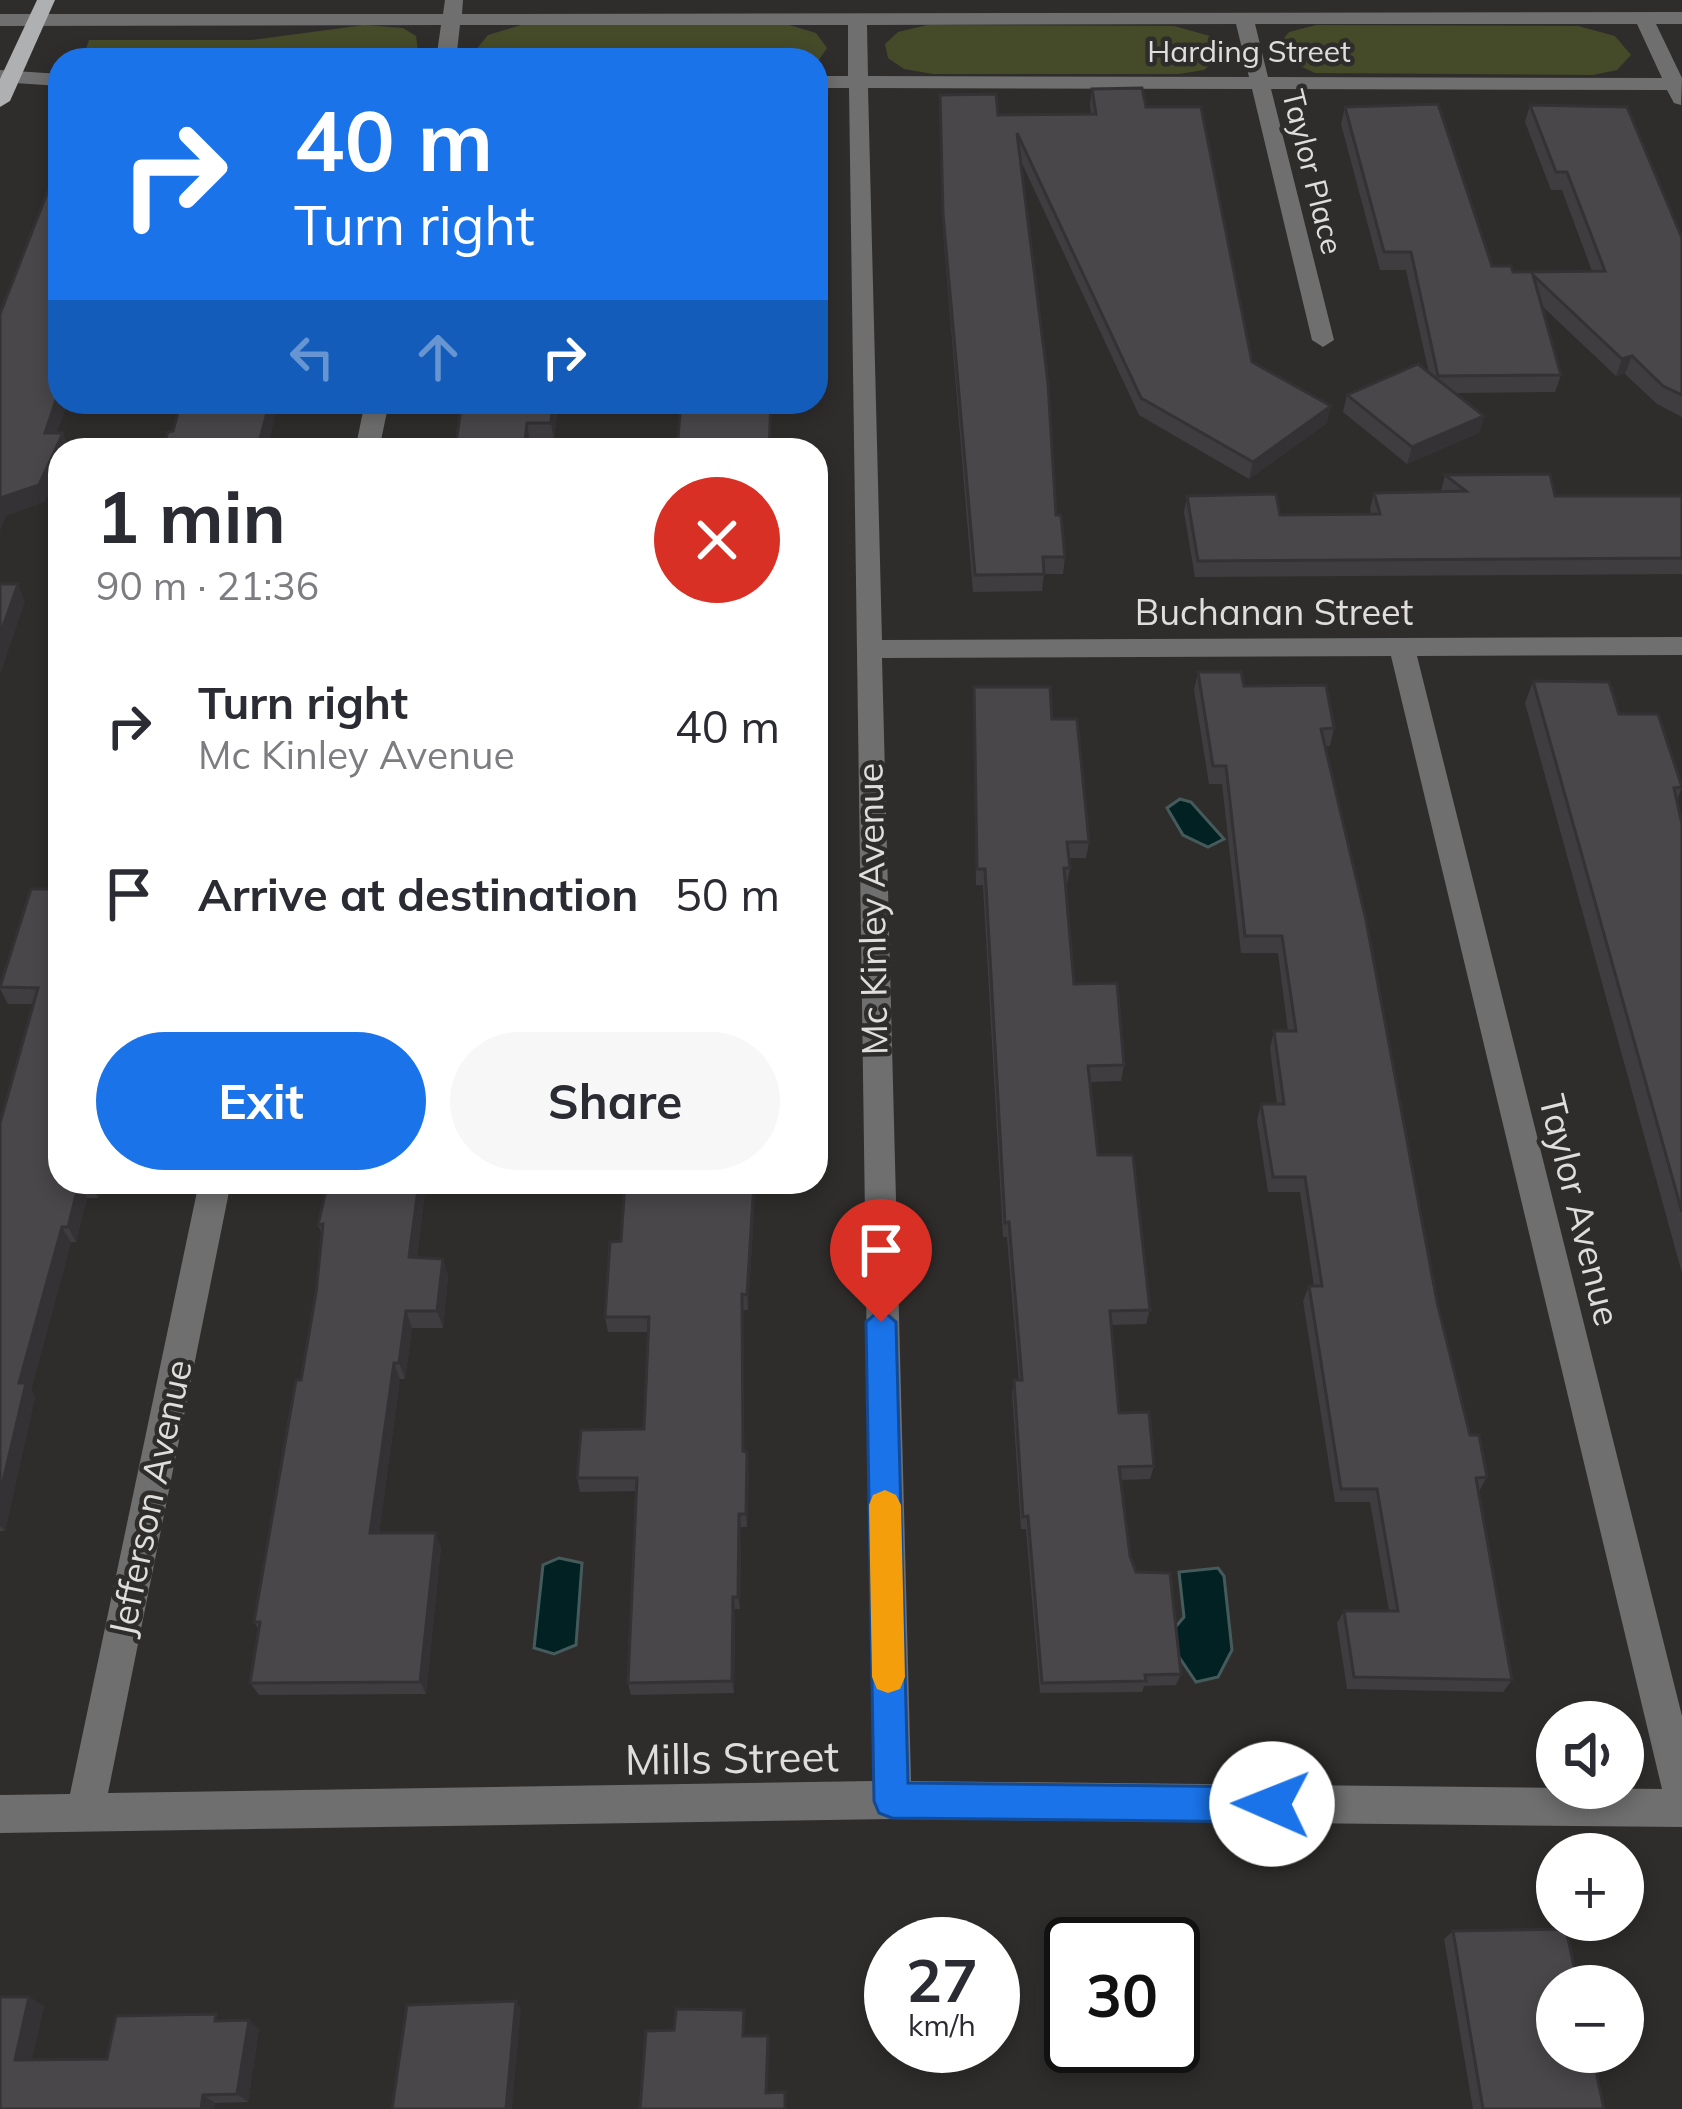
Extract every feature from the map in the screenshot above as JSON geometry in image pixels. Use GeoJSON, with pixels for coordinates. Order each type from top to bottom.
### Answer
{"type":"FeatureCollection","features":[{"type":"Feature","properties":{"kind":"main road"},"geometry":{"type":"LineString","coordinates":[[0,101],[6,77],[42,10]]}},
{"type":"Feature","properties":{"kind":"street","name":"Harding Street"},"geometry":{"type":"LineString","coordinates":[[0,20],[42,10],[453,9],[857,17],[1682,18]]}},
{"type":"Feature","properties":{"kind":"street"},"geometry":{"type":"LineString","coordinates":[[448,48],[453,9]]}},
{"type":"Feature","properties":{"kind":"street","name":"Mc Kinley Avenue"},"geometry":{"type":"LineString","coordinates":[[857,17],[892,1801]]}},
{"type":"Feature","properties":{"kind":"street","name":"Taylor Place"},"geometry":{"type":"LineString","coordinates":[[1244,18],[1323,340]]}},
{"type":"Feature","properties":{"kind":"street"},"geometry":{"type":"LineString","coordinates":[[1644,18],[1680,89]]}},
{"type":"Feature","properties":{"kind":"street"},"geometry":{"type":"LineString","coordinates":[[6,77],[48,79]]}},
{"type":"Feature","properties":{"kind":"street","name":"Harding Street"},"geometry":{"type":"LineString","coordinates":[[828,82],[1680,89]]}},
{"type":"Feature","properties":{"kind":"street","name":"Buchanan Street"},"geometry":{"type":"LineString","coordinates":[[867,649],[1682,646]]}},
{"type":"Feature","properties":{"kind":"street","name":"Taylor Avenue"},"geometry":{"type":"LineString","coordinates":[[1402,647],[1682,1792]]}},
{"type":"Feature","properties":{"kind":"street","name":"Jefferson Avenue"},"geometry":{"type":"LineString","coordinates":[[85,1814],[213,1194]]}},
{"type":"Feature","properties":{"kind":"street","name":"Mills Street"},"geometry":{"type":"LineString","coordinates":[[0,1814],[892,1801],[1682,1808]]}},
{"type":"Feature","properties":{"kind":"green space"},"geometry":{"type":"Polygon","coordinates":[[[364,25],[403,28],[416,36],[418,48],[86,48],[89,40],[252,40],[364,25]]]}},
{"type":"Feature","properties":{"kind":"green space"},"geometry":{"type":"Polygon","coordinates":[[[521,25],[789,25],[816,33],[827,48],[477,48],[488,35],[521,25]]]}},
{"type":"Feature","properties":{"kind":"green space"},"geometry":{"type":"Polygon","coordinates":[[[927,25],[1174,26],[1210,36],[1221,55],[1204,70],[1179,74],[933,74],[904,69],[888,58],[885,44],[898,32],[927,25]]]}},
{"type":"Feature","properties":{"kind":"green space"},"geometry":{"type":"Polygon","coordinates":[[[1316,25],[1578,26],[1615,36],[1631,55],[1617,70],[1593,75],[1315,73],[1285,59],[1279,44],[1289,32],[1316,25]]]}},
{"type":"Feature","properties":{"kind":"water"},"geometry":{"type":"Polygon","coordinates":[[[1180,799],[1191,802],[1224,839],[1208,847],[1183,835],[1167,808],[1180,799]]]}},
{"type":"Feature","properties":{"kind":"water"},"geometry":{"type":"Polygon","coordinates":[[[559,1558],[582,1563],[576,1645],[554,1654],[534,1648],[543,1565],[559,1558]]]}},
{"type":"Feature","properties":{"kind":"water"},"geometry":{"type":"Polygon","coordinates":[[[1218,1568],[1224,1576],[1232,1650],[1218,1677],[1196,1682],[1175,1651],[1173,1630],[1184,1617],[1179,1572],[1218,1568]]]}},
{"type":"Feature","properties":{"kind":"building"},"geometry":{"type":"Polygon","coordinates":[[[1142,88],[1146,107],[1201,107],[1252,362],[1331,406],[1253,462],[1141,398],[1017,133],[1048,383],[1056,515],[1061,515],[1065,557],[1043,557],[1044,574],[975,575],[943,214],[940,95],[996,94],[998,115],[1096,114],[1092,89],[1142,88]]]}},
{"type":"Feature","properties":{"kind":"building"},"geometry":{"type":"Polygon","coordinates":[[[1438,104],[1492,266],[1511,266],[1513,272],[1605,271],[1567,172],[1556,172],[1530,105],[1627,107],[1682,238],[1682,395],[1663,386],[1632,356],[1622,359],[1533,275],[1561,375],[1438,376],[1411,252],[1384,252],[1345,107],[1438,104]]]}},
{"type":"Feature","properties":{"kind":"building"},"geometry":{"type":"Polygon","coordinates":[[[48,191],[51,414],[45,433],[63,433],[61,438],[48,438],[48,466],[39,485],[0,498],[0,314],[48,191]]]}},
{"type":"Feature","properties":{"kind":"building"},"geometry":{"type":"Polygon","coordinates":[[[1418,364],[1484,416],[1412,447],[1347,395],[1418,364]]]}},
{"type":"Feature","properties":{"kind":"building"},"geometry":{"type":"Polygon","coordinates":[[[178,414],[267,414],[260,438],[166,438],[178,414]]]}},
{"type":"Feature","properties":{"kind":"building"},"geometry":{"type":"Polygon","coordinates":[[[460,414],[552,414],[551,423],[527,423],[525,438],[457,438],[460,414]]]}},
{"type":"Feature","properties":{"kind":"building"},"geometry":{"type":"Polygon","coordinates":[[[680,414],[770,414],[770,438],[678,438],[680,414]]]}},
{"type":"Feature","properties":{"kind":"building"},"geometry":{"type":"Polygon","coordinates":[[[1550,474],[1555,496],[1682,496],[1682,558],[1198,561],[1187,496],[1276,494],[1280,515],[1380,514],[1374,493],[1466,491],[1445,475],[1550,474]]]}},
{"type":"Feature","properties":{"kind":"building"},"geometry":{"type":"Polygon","coordinates":[[[0,584],[18,584],[0,635],[0,584]]]}},
{"type":"Feature","properties":{"kind":"building"},"geometry":{"type":"Polygon","coordinates":[[[1198,672],[1241,672],[1244,686],[1326,685],[1334,728],[1321,729],[1366,920],[1437,1302],[1470,1435],[1479,1435],[1487,1477],[1476,1478],[1512,1680],[1354,1677],[1344,1611],[1398,1611],[1377,1489],[1341,1489],[1309,1286],[1322,1286],[1305,1177],[1273,1177],[1261,1104],[1284,1104],[1274,1031],[1296,1031],[1282,936],[1245,936],[1226,766],[1213,766],[1198,672]]]}},
{"type":"Feature","properties":{"kind":"building"},"geometry":{"type":"Polygon","coordinates":[[[1533,681],[1609,682],[1619,714],[1658,714],[1682,787],[1674,788],[1682,824],[1682,1212],[1533,681]]]}},
{"type":"Feature","properties":{"kind":"building"},"geometry":{"type":"Polygon","coordinates":[[[974,687],[1050,687],[1052,719],[1077,719],[1089,842],[1067,842],[1070,868],[1064,868],[1074,984],[1117,983],[1124,1065],[1088,1066],[1098,1155],[1133,1155],[1150,1310],[1110,1311],[1119,1413],[1149,1412],[1154,1466],[1119,1467],[1136,1572],[1170,1573],[1181,1674],[1145,1675],[1146,1681],[1042,1683],[1028,1516],[1023,1517],[1014,1380],[1022,1380],[1009,1222],[1005,1223],[985,869],[977,869],[974,687]]]}},
{"type":"Feature","properties":{"kind":"building"},"geometry":{"type":"Polygon","coordinates":[[[31,889],[48,889],[48,1194],[76,1194],[68,1227],[62,1227],[19,1383],[26,1383],[0,1494],[0,1123],[38,988],[0,987],[31,889]]]}},
{"type":"Feature","properties":{"kind":"building"},"geometry":{"type":"Polygon","coordinates":[[[325,1194],[417,1194],[409,1257],[443,1259],[437,1311],[406,1311],[370,1533],[436,1533],[420,1682],[250,1683],[260,1622],[254,1622],[316,1293],[323,1224],[318,1225],[325,1194]]]}},
{"type":"Feature","properties":{"kind":"building"},"geometry":{"type":"Polygon","coordinates":[[[624,1194],[753,1194],[747,1295],[742,1294],[746,1514],[739,1514],[732,1681],[628,1683],[637,1478],[577,1478],[581,1430],[644,1429],[649,1317],[605,1317],[610,1242],[621,1241],[624,1194]]]}},
{"type":"Feature","properties":{"kind":"building"},"geometry":{"type":"Polygon","coordinates":[[[1536,1930],[1536,1941],[1569,1941],[1574,1965],[1536,1965],[1536,2073],[1596,2073],[1604,2109],[1483,2109],[1453,1931],[1536,1930]]]}},
{"type":"Feature","properties":{"kind":"building"},"geometry":{"type":"Polygon","coordinates":[[[0,1997],[29,1997],[15,2060],[107,2059],[116,2016],[216,2014],[215,2021],[249,2020],[237,2094],[203,2095],[201,2109],[0,2109],[0,1997]]]}},
{"type":"Feature","properties":{"kind":"building"},"geometry":{"type":"Polygon","coordinates":[[[516,2001],[506,2109],[392,2109],[407,2005],[516,2001]]]}},
{"type":"Feature","properties":{"kind":"building"},"geometry":{"type":"Polygon","coordinates":[[[676,2009],[744,2010],[743,2036],[768,2036],[766,2093],[785,2092],[785,2109],[640,2109],[646,2031],[674,2030],[676,2009]]]}},
{"type":"Feature","properties":{"kind":"slow traffic"},"geometry":{"type":"LineString","coordinates":[[885,1505],[888,1677]]}},
{"type":"Feature","properties":{"kind":"route"},"geometry":{"type":"LineString","coordinates":[[881,1322],[892,1801],[1272,1804]]}}]}
